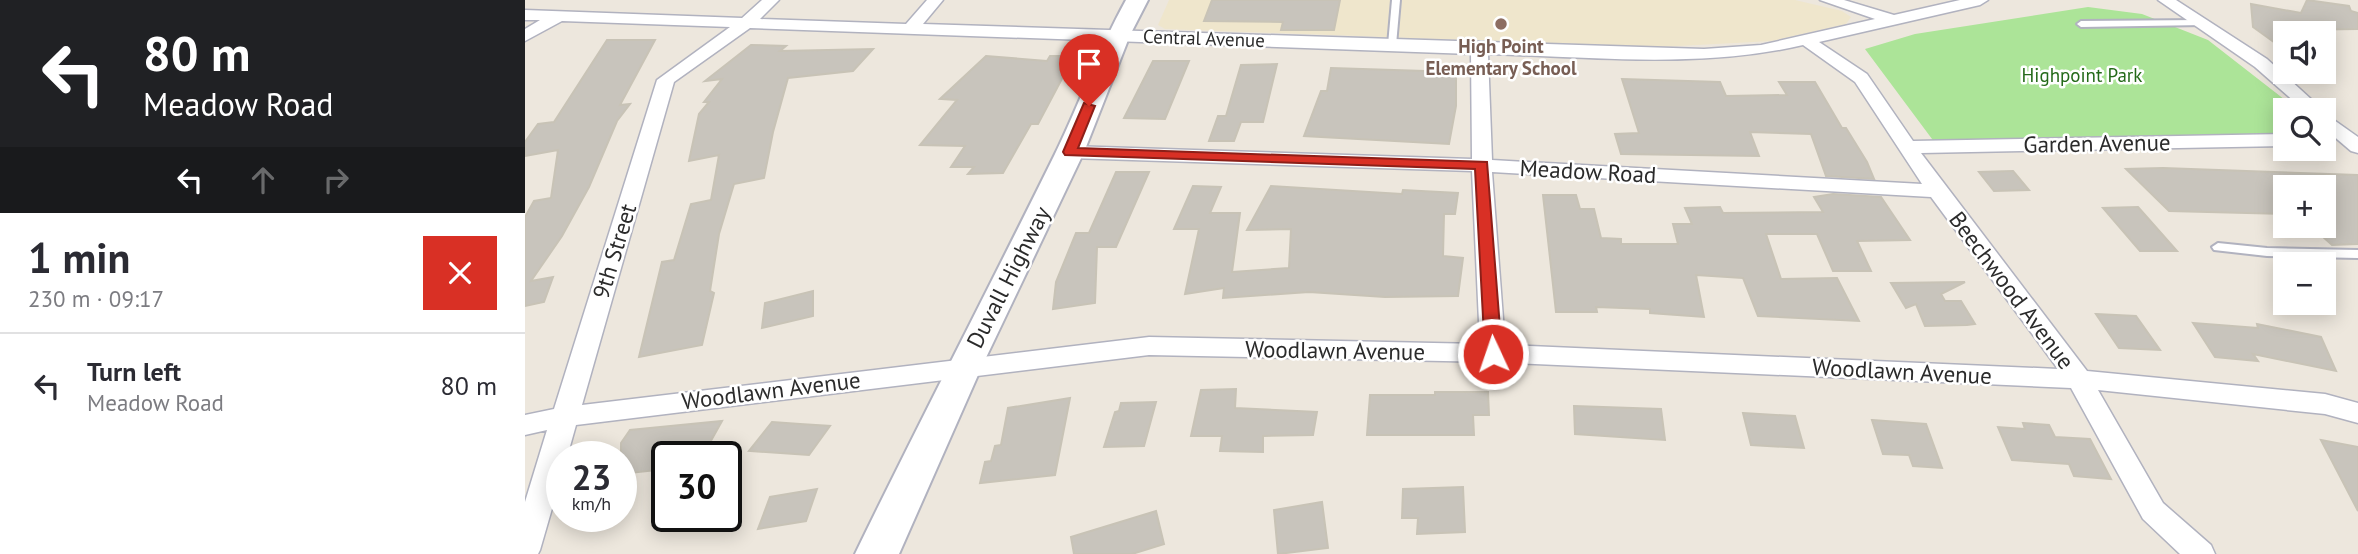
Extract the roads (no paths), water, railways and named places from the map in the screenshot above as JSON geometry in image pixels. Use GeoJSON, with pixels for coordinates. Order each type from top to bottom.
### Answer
{"type":"FeatureCollection","features":[{"type":"Feature","properties":{"kind":"street","name":"9th Street"},"geometry":{"type":"LineString","coordinates":[[525,550],[666,80],[746,23],[771,0]]}},
{"type":"Feature","properties":{"kind":"street"},"geometry":{"type":"LineString","coordinates":[[910,29],[935,0]]}},
{"type":"Feature","properties":{"kind":"street","name":"Duvall Highway"},"geometry":{"type":"LineString","coordinates":[[877,554],[964,366],[1070,152],[1118,35],[1137,0]]}},
{"type":"Feature","properties":{"kind":"street"},"geometry":{"type":"LineString","coordinates":[[1828,0],[1891,19]]}},
{"type":"Feature","properties":{"kind":"street","name":"Central Avenue"},"geometry":{"type":"LineString","coordinates":[[525,15],[1479,49],[1704,54],[1761,50],[1980,0]]}},
{"type":"Feature","properties":{"kind":"street"},"geometry":{"type":"LineString","coordinates":[[2166,0],[2261,62],[2301,98]]}},
{"type":"Feature","properties":{"kind":"street"},"geometry":{"type":"LineString","coordinates":[[525,36],[559,16]]}},
{"type":"Feature","properties":{"kind":"street","name":"Beechwood Avenue"},"geometry":{"type":"LineString","coordinates":[[1802,41],[1861,78],[1937,191],[2079,379],[2153,512],[2200,554]]}},
{"type":"Feature","properties":{"kind":"street"},"geometry":{"type":"LineString","coordinates":[[1479,49],[1482,165],[1493,354]]}},
{"type":"Feature","properties":{"kind":"street"},"geometry":{"type":"LineString","coordinates":[[2336,128],[2354,142]]}},
{"type":"Feature","properties":{"kind":"street","name":"Garden Avenue"},"geometry":{"type":"LineString","coordinates":[[1909,146],[2273,140]]}},
{"type":"Feature","properties":{"kind":"street"},"geometry":{"type":"LineString","coordinates":[[2336,140],[2354,142]]}},
{"type":"Feature","properties":{"kind":"street","name":"Meadow Road"},"geometry":{"type":"LineString","coordinates":[[1070,152],[1482,165],[1937,191]]}},
{"type":"Feature","properties":{"kind":"street","name":"Woodlawn Avenue"},"geometry":{"type":"LineString","coordinates":[[525,425],[564,416],[1149,345],[1493,354],[2079,379],[2325,404],[2358,413]]}},
{"type":"Feature","properties":{"kind":"lane"},"geometry":{"type":"LineString","coordinates":[[1392,45],[1396,0]]}},
{"type":"Feature","properties":{"kind":"lane"},"geometry":{"type":"LineString","coordinates":[[2081,24],[2201,23]]}},
{"type":"Feature","properties":{"kind":"lane"},"geometry":{"type":"LineString","coordinates":[[2218,247],[2267,252],[2358,254]]}},
{"type":"Feature","properties":{"kind":"place","name":"High Point Elementary School"},"geometry":{"type":"Point","coordinates":[1501,24]}},
{"type":"Feature","properties":{"kind":"park label","name":"Highpoint Park"},"geometry":{"type":"Point","coordinates":[2082,75]}}]}
